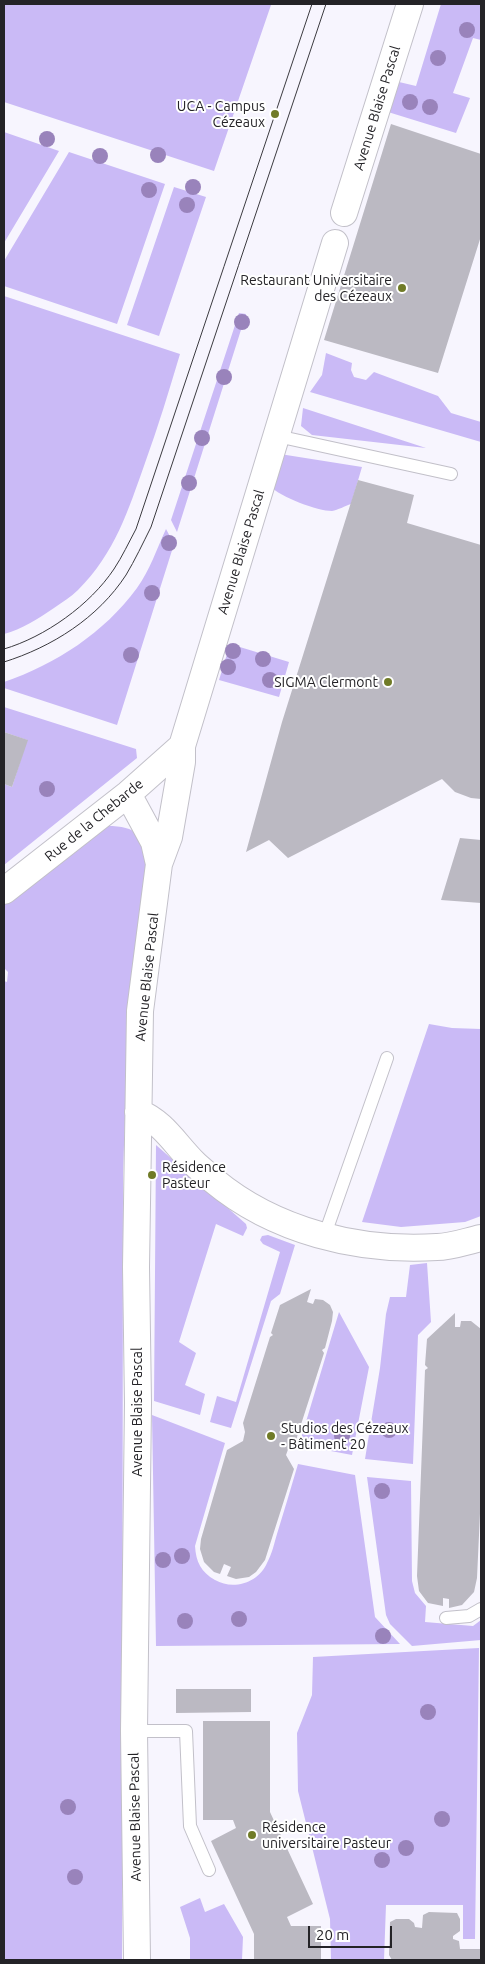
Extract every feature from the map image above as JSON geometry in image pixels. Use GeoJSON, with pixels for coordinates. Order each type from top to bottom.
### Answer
{"type":"FeatureCollection","features":[{"type":"Feature","properties":{"kind":"street","name":"Avenue Blaise Pascal"},"geometry":{"type":"LineString","coordinates":[[344,213],[410,4]]}},
{"type":"Feature","properties":{"kind":"street","name":"Avenue Blaise Pascal"},"geometry":{"type":"LineString","coordinates":[[137,1960],[134,1731],[136,1636],[136,1267],[140,1011],[159,864],[169,837],[182,762],[182,746],[335,243]]}},
{"type":"Feature","properties":{"kind":"street","name":"Rue de la Chebarde"},"geometry":{"type":"LineString","coordinates":[[4,891],[128,794],[182,746]]}},
{"type":"Feature","properties":{"kind":"street","name":"Avenue Blaise Pascal"},"geometry":{"type":"LineString","coordinates":[[128,794],[154,842],[159,864]]}},
{"type":"Feature","properties":{"kind":"street"},"geometry":{"type":"LineString","coordinates":[[138,1112],[149,1116],[172,1136],[193,1162],[215,1182],[261,1213],[324,1237],[381,1246],[438,1248],[481,1238]]}},
{"type":"Feature","properties":{"kind":"lane"},"geometry":{"type":"LineString","coordinates":[[277,436],[451,474]]}},
{"type":"Feature","properties":{"kind":"lane"},"geometry":{"type":"LineString","coordinates":[[324,1237],[386,1058]]}},
{"type":"Feature","properties":{"kind":"lane"},"geometry":{"type":"LineString","coordinates":[[446,1618],[469,1616],[481,1609]]}},
{"type":"Feature","properties":{"kind":"lane"},"geometry":{"type":"LineString","coordinates":[[134,1731],[186,1731],[190,1826],[209,1870]]}},
{"type":"Feature","properties":{"kind":"shaded area"},"geometry":{"type":"Polygon","coordinates":[[[4,4],[271,5],[214,171],[4,102],[4,4]]]}},
{"type":"Feature","properties":{"kind":"shaded area"},"geometry":{"type":"Polygon","coordinates":[[[441,4],[481,4],[481,40],[473,38],[453,93],[470,98],[456,133],[388,112],[399,82],[416,86],[441,4]]]}},
{"type":"Feature","properties":{"kind":"shaded area"},"geometry":{"type":"Polygon","coordinates":[[[4,132],[59,151],[4,243],[4,132]]]}},
{"type":"Feature","properties":{"kind":"shaded area"},"geometry":{"type":"Polygon","coordinates":[[[69,152],[165,184],[117,324],[4,286],[4,261],[69,152]]]}},
{"type":"Feature","properties":{"kind":"shaded area"},"geometry":{"type":"Polygon","coordinates":[[[174,187],[206,197],[159,336],[127,325],[174,187]]]}},
{"type":"Feature","properties":{"kind":"shaded area"},"geometry":{"type":"Polygon","coordinates":[[[4,296],[180,354],[133,498],[119,531],[102,561],[91,576],[69,597],[30,623],[4,634],[4,296]]]}},
{"type":"Feature","properties":{"kind":"shaded area"},"geometry":{"type":"Polygon","coordinates":[[[239,313],[246,314],[177,532],[171,520],[239,313]]]}},
{"type":"Feature","properties":{"kind":"shaded area"},"geometry":{"type":"Polygon","coordinates":[[[326,353],[352,363],[351,370],[354,377],[366,380],[374,372],[438,396],[451,413],[481,422],[481,442],[310,392],[322,375],[326,353]]]}},
{"type":"Feature","properties":{"kind":"shaded area"},"geometry":{"type":"Polygon","coordinates":[[[303,408],[426,448],[312,435],[301,426],[303,408]]]}},
{"type":"Feature","properties":{"kind":"shaded area"},"geometry":{"type":"Polygon","coordinates":[[[280,454],[362,467],[351,504],[332,511],[318,509],[282,495],[270,486],[280,454]]]}},
{"type":"Feature","properties":{"kind":"shaded area"},"geometry":{"type":"Polygon","coordinates":[[[166,529],[174,544],[117,725],[4,688],[4,682],[23,675],[60,656],[78,645],[110,619],[142,581],[166,529]]]}},
{"type":"Feature","properties":{"kind":"shaded area"},"geometry":{"type":"Polygon","coordinates":[[[230,644],[289,662],[279,697],[219,680],[230,644]]]}},
{"type":"Feature","properties":{"kind":"shaded area"},"geometry":{"type":"Polygon","coordinates":[[[4,707],[136,749],[137,758],[4,865],[4,784],[12,787],[27,740],[4,732],[4,707]]]}},
{"type":"Feature","properties":{"kind":"shaded area"},"geometry":{"type":"Polygon","coordinates":[[[107,826],[126,828],[137,834],[144,846],[146,865],[129,1009],[123,1173],[122,1960],[4,1960],[4,981],[7,982],[8,972],[4,968],[4,903],[107,826]]]}},
{"type":"Feature","properties":{"kind":"shaded area"},"geometry":{"type":"Polygon","coordinates":[[[429,1024],[452,1028],[481,1029],[481,1216],[465,1222],[401,1227],[362,1222],[429,1024]]]}},
{"type":"Feature","properties":{"kind":"shaded area"},"geometry":{"type":"Polygon","coordinates":[[[156,1145],[246,1224],[247,1228],[243,1236],[216,1224],[179,1342],[196,1353],[185,1385],[205,1394],[200,1415],[154,1401],[156,1145]]]}},
{"type":"Feature","properties":{"kind":"shaded area"},"geometry":{"type":"Polygon","coordinates":[[[268,1235],[295,1245],[280,1294],[271,1301],[231,1428],[210,1422],[217,1396],[236,1402],[280,1252],[263,1244],[260,1240],[262,1236],[268,1235]]]}},
{"type":"Feature","properties":{"kind":"shaded area"},"geometry":{"type":"Polygon","coordinates":[[[427,1263],[431,1322],[418,1335],[413,1464],[365,1459],[390,1297],[406,1297],[410,1265],[427,1263]]]}},
{"type":"Feature","properties":{"kind":"shaded area"},"geometry":{"type":"Polygon","coordinates":[[[339,1312],[369,1367],[352,1455],[299,1445],[339,1312]]]}},
{"type":"Feature","properties":{"kind":"shaded area"},"geometry":{"type":"Polygon","coordinates":[[[152,1415],[225,1443],[195,1546],[198,1562],[203,1570],[210,1577],[222,1583],[230,1585],[245,1583],[252,1580],[263,1570],[272,1553],[298,1464],[355,1475],[375,1617],[400,1644],[156,1646],[152,1415]]]}},
{"type":"Feature","properties":{"kind":"shaded area"},"geometry":{"type":"Polygon","coordinates":[[[367,1477],[411,1481],[412,1581],[415,1593],[426,1606],[425,1622],[473,1626],[481,1620],[481,1640],[412,1646],[390,1624],[386,1615],[367,1477]]]}},
{"type":"Feature","properties":{"kind":"shaded area"},"geometry":{"type":"Polygon","coordinates":[[[479,1648],[475,1939],[463,1939],[463,1905],[386,1905],[384,1960],[331,1960],[330,1919],[298,1791],[297,1733],[312,1695],[313,1657],[479,1648]]]}},
{"type":"Feature","properties":{"kind":"shaded area"},"geometry":{"type":"Polygon","coordinates":[[[200,1898],[205,1912],[224,1904],[243,1937],[242,1960],[190,1960],[190,1938],[180,1907],[200,1898]]]}},
{"type":"Feature","properties":{"kind":"building","name":"Restaurant Universitaire des Cézeaux"},"geometry":{"type":"Polygon","coordinates":[[[391,124],[481,154],[481,236],[438,373],[324,340],[391,124]]]}},
{"type":"Feature","properties":{"kind":"building","name":"SIGMA Clermont"},"geometry":{"type":"Polygon","coordinates":[[[358,480],[414,495],[407,523],[481,545],[481,799],[471,798],[455,792],[442,779],[288,858],[269,840],[246,852],[282,722],[358,480]]]}},
{"type":"Feature","properties":{"kind":"building"},"geometry":{"type":"Polygon","coordinates":[[[4,732],[28,740],[12,787],[4,784],[4,732]]]}},
{"type":"Feature","properties":{"kind":"building"},"geometry":{"type":"Polygon","coordinates":[[[460,838],[481,840],[481,903],[441,900],[460,838]]]}},
{"type":"Feature","properties":{"kind":"building","name":"Studios des Cézeaux - Bâtiment 20"},"geometry":{"type":"Polygon","coordinates":[[[311,1289],[307,1302],[313,1304],[315,1299],[323,1300],[330,1305],[333,1312],[325,1348],[322,1350],[324,1353],[296,1440],[290,1444],[286,1455],[294,1469],[265,1560],[256,1572],[249,1577],[236,1579],[227,1576],[231,1567],[224,1564],[220,1574],[214,1572],[204,1562],[200,1549],[201,1539],[227,1450],[243,1441],[245,1432],[243,1423],[270,1337],[273,1335],[271,1333],[280,1305],[311,1289]]]}},
{"type":"Feature","properties":{"kind":"building"},"geometry":{"type":"Polygon","coordinates":[[[455,1313],[455,1327],[460,1327],[461,1321],[471,1321],[481,1329],[481,1492],[477,1578],[474,1592],[462,1605],[449,1608],[449,1599],[443,1598],[443,1606],[428,1603],[419,1591],[417,1576],[425,1370],[428,1368],[425,1365],[427,1339],[455,1313]]]}},
{"type":"Feature","properties":{"kind":"building"},"geometry":{"type":"Polygon","coordinates":[[[176,1689],[251,1689],[251,1712],[176,1713],[176,1689]]]}},
{"type":"Feature","properties":{"kind":"building","name":"Résidence universitaire Pasteur"},"geometry":{"type":"Polygon","coordinates":[[[203,1721],[270,1721],[270,1812],[313,1904],[287,1917],[291,1926],[321,1926],[321,1960],[254,1960],[254,1934],[211,1841],[236,1828],[233,1820],[203,1820],[203,1721]]]}},
{"type":"Feature","properties":{"kind":"building"},"geometry":{"type":"Polygon","coordinates":[[[429,1912],[457,1913],[460,1919],[460,1931],[453,1936],[453,1939],[459,1941],[460,1949],[481,1949],[481,1960],[392,1960],[389,1955],[390,1922],[396,1919],[409,1919],[414,1923],[415,1927],[422,1928],[423,1915],[429,1912]]]}},
{"type":"Feature","properties":{"kind":"tram line"},"geometry":{"type":"LineString","coordinates":[[4,649],[20,644],[50,628],[79,607],[114,569],[136,529],[312,4]]}},
{"type":"Feature","properties":{"kind":"tram line"},"geometry":{"type":"LineString","coordinates":[[4,662],[22,656],[56,639],[73,629],[102,605],[126,575],[151,527],[326,4]]}},
{"type":"Feature","properties":{"kind":"place","name":"UCA - Campus Cézeaux"},"geometry":{"type":"Point","coordinates":[275,114]}},
{"type":"Feature","properties":{"kind":"place","name":"Restaurant Universitaire des Cézeaux"},"geometry":{"type":"Point","coordinates":[402,288]}},
{"type":"Feature","properties":{"kind":"place","name":"SIGMA Clermont"},"geometry":{"type":"Point","coordinates":[388,682]}},
{"type":"Feature","properties":{"kind":"place","name":"Résidence Pasteur"},"geometry":{"type":"Point","coordinates":[152,1175]}},
{"type":"Feature","properties":{"kind":"place","name":"Studios des Cézeaux - Bâtiment 20"},"geometry":{"type":"Point","coordinates":[271,1436]}},
{"type":"Feature","properties":{"kind":"place","name":"Résidence universitaire Pasteur"},"geometry":{"type":"Point","coordinates":[252,1835]}}]}
